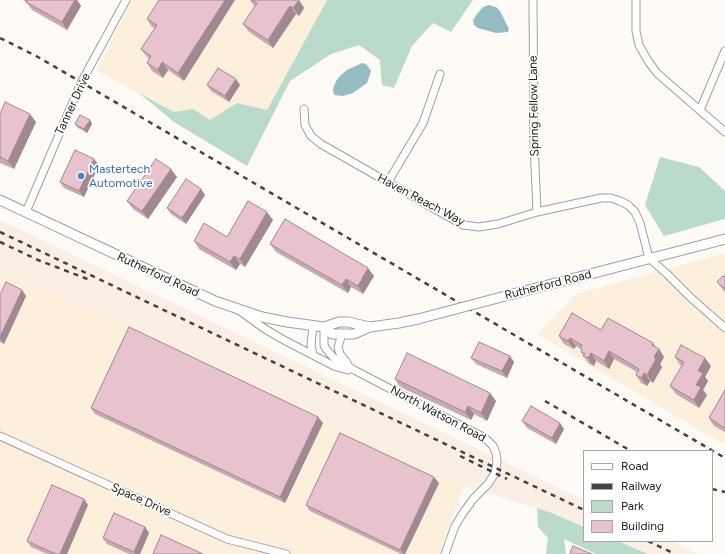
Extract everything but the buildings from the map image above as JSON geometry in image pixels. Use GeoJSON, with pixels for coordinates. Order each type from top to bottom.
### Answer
{"type":"FeatureCollection","features":[{"type":"Feature","properties":{"kind":"street","name":"Tanner Drive"},"geometry":{"type":"LineString","coordinates":[[26,212],[81,83],[126,0]]}},
{"type":"Feature","properties":{"kind":"street","name":"Spring Fellow Lane"},"geometry":{"type":"LineString","coordinates":[[533,0],[534,142],[537,212]]}},
{"type":"Feature","properties":{"kind":"street"},"geometry":{"type":"LineString","coordinates":[[636,0],[636,31],[639,45],[644,54],[657,73],[725,132]]}},
{"type":"Feature","properties":{"kind":"street"},"geometry":{"type":"LineString","coordinates":[[700,110],[725,51]]}},
{"type":"Feature","properties":{"kind":"street"},"geometry":{"type":"LineString","coordinates":[[388,182],[423,123],[440,74]]}},
{"type":"Feature","properties":{"kind":"street","name":"Haven Reach Way"},"geometry":{"type":"LineString","coordinates":[[304,109],[305,125],[311,136],[321,144],[464,225],[479,227],[498,224],[537,212],[601,198],[611,198],[628,205],[635,212],[640,223],[649,258]]}},
{"type":"Feature","properties":{"kind":"street","name":"Rutherford Road"},"geometry":{"type":"LineString","coordinates":[[0,200],[215,302],[281,321],[324,327],[339,322],[348,322],[370,327]]}},
{"type":"Feature","properties":{"kind":"street","name":"Rutherford Road"},"geometry":{"type":"LineString","coordinates":[[324,327],[332,334],[354,334],[370,327],[418,319],[725,239]]}},
{"type":"Feature","properties":{"kind":"street"},"geometry":{"type":"LineString","coordinates":[[649,258],[725,328]]}},
{"type":"Feature","properties":{"kind":"street","name":"North Watson Road"},"geometry":{"type":"LineString","coordinates":[[236,309],[265,329],[312,355],[334,366],[356,371]]}},
{"type":"Feature","properties":{"kind":"street"},"geometry":{"type":"LineString","coordinates":[[312,355],[311,344],[313,326]]}},
{"type":"Feature","properties":{"kind":"street","name":"North Watson Road"},"geometry":{"type":"LineString","coordinates":[[324,327],[324,345],[326,350],[334,358],[484,438],[489,441],[496,450],[497,462],[495,473],[488,484],[474,498],[463,513],[455,526],[445,554]]}},
{"type":"Feature","properties":{"kind":"street","name":"North Watson Road"},"geometry":{"type":"LineString","coordinates":[[342,334],[338,347],[340,354],[356,371]]}},
{"type":"Feature","properties":{"kind":"street","name":"Space Drive"},"geometry":{"type":"LineString","coordinates":[[0,436],[227,539],[286,554]]}},
{"type":"Feature","properties":{"kind":"shaded area"},"geometry":{"type":"Polygon","coordinates":[[[134,0],[327,0],[267,110],[237,103],[210,120],[193,109],[174,112],[97,71],[128,8],[134,0]]]}},
{"type":"Feature","properties":{"kind":"shaded area"},"geometry":{"type":"Polygon","coordinates":[[[0,220],[583,500],[583,527],[552,513],[464,486],[133,327],[0,268],[0,220]]]}},
{"type":"Feature","properties":{"kind":"shaded area"},"geometry":{"type":"Polygon","coordinates":[[[725,253],[725,445],[537,334],[576,294],[725,253]]]}},
{"type":"Feature","properties":{"kind":"shaded area"},"geometry":{"type":"Polygon","coordinates":[[[0,268],[133,327],[464,486],[439,554],[0,554],[0,268]]]}},
{"type":"Feature","properties":{"kind":"shaded area"},"geometry":{"type":"Polygon","coordinates":[[[620,542],[673,542],[698,554],[648,554],[620,542]]]}},
{"type":"Feature","properties":{"kind":"green space"},"geometry":{"type":"Polygon","coordinates":[[[327,0],[473,0],[451,32],[433,23],[412,46],[394,88],[382,85],[380,60],[359,45],[331,54],[290,81],[247,166],[174,122],[139,93],[174,112],[193,109],[210,120],[237,103],[267,110],[327,0]]]}},
{"type":"Feature","properties":{"kind":"green space"},"geometry":{"type":"Polygon","coordinates":[[[660,157],[699,167],[725,191],[725,219],[664,236],[645,205],[660,157]]]}},
{"type":"Feature","properties":{"kind":"green space"},"geometry":{"type":"Polygon","coordinates":[[[537,508],[583,527],[583,542],[620,542],[648,554],[596,554],[564,539],[566,554],[546,554],[548,538],[538,527],[537,508]]]}},
{"type":"Feature","properties":{"kind":"water"},"geometry":{"type":"Polygon","coordinates":[[[489,5],[496,7],[500,11],[509,29],[508,32],[496,33],[478,28],[474,25],[473,20],[478,13],[483,7],[489,5]]]}},
{"type":"Feature","properties":{"kind":"water"},"geometry":{"type":"Polygon","coordinates":[[[362,63],[366,64],[371,71],[367,83],[353,93],[343,96],[334,95],[333,89],[336,81],[341,75],[347,70],[362,63]]]}},
{"type":"Feature","properties":{"kind":"railway"},"geometry":{"type":"LineString","coordinates":[[0,38],[38,57],[711,450]]}},
{"type":"Feature","properties":{"kind":"railway"},"geometry":{"type":"LineString","coordinates":[[0,232],[583,510]]}},
{"type":"Feature","properties":{"kind":"railway"},"geometry":{"type":"LineString","coordinates":[[0,242],[38,260],[90,280]]}},
{"type":"Feature","properties":{"kind":"railway"},"geometry":{"type":"LineString","coordinates":[[545,401],[629,450]]}},
{"type":"Feature","properties":{"kind":"railway"},"geometry":{"type":"LineString","coordinates":[[713,451],[725,458]]}},
{"type":"Feature","properties":{"kind":"railway"},"geometry":{"type":"LineString","coordinates":[[460,456],[507,479]]}},
{"type":"Feature","properties":{"kind":"railway"},"geometry":{"type":"LineString","coordinates":[[713,489],[725,492]]}},
{"type":"Feature","properties":{"kind":"railway"},"geometry":{"type":"LineString","coordinates":[[650,542],[675,554]]}},
{"type":"Feature","properties":{"kind":"place","name":"Mastertech Automotive"},"geometry":{"type":"Point","coordinates":[81,176]}}]}
